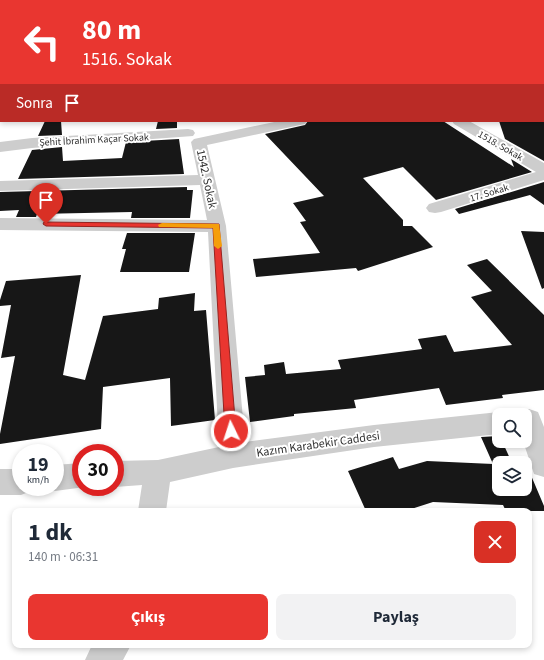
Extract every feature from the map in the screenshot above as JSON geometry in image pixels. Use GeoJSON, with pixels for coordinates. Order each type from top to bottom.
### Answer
{"type":"FeatureCollection","features":[{"type":"Feature","properties":{"kind":"street","name":"Şehit İbrahim Kaçar Sokak"},"geometry":{"type":"LineString","coordinates":[[0,147],[32,143],[192,132],[290,122]]}},
{"type":"Feature","properties":{"kind":"street","name":"1518. Sokak"},"geometry":{"type":"LineString","coordinates":[[461,122],[544,170]]}},
{"type":"Feature","properties":{"kind":"street","name":"1542. Sokak"},"geometry":{"type":"LineString","coordinates":[[192,132],[207,180],[216,226],[233,456]]}},
{"type":"Feature","properties":{"kind":"street","name":"17. Sokak"},"geometry":{"type":"LineString","coordinates":[[435,208],[544,175]]}},
{"type":"Feature","properties":{"kind":"street"},"geometry":{"type":"LineString","coordinates":[[0,186],[207,180]]}},
{"type":"Feature","properties":{"kind":"street"},"geometry":{"type":"LineString","coordinates":[[0,224],[216,226]]}},
{"type":"Feature","properties":{"kind":"street"},"geometry":{"type":"LineString","coordinates":[[533,420],[544,465]]}},
{"type":"Feature","properties":{"kind":"street","name":"Kazım Karabekir Caddesi"},"geometry":{"type":"LineString","coordinates":[[124,474],[158,472],[233,456],[374,436],[492,424]]}},
{"type":"Feature","properties":{"kind":"street"},"geometry":{"type":"LineString","coordinates":[[152,508],[158,472]]}},
{"type":"Feature","properties":{"kind":"street"},"geometry":{"type":"LineString","coordinates":[[0,482],[12,482]]}},
{"type":"Feature","properties":{"kind":"street"},"geometry":{"type":"LineString","coordinates":[[102,660],[112,648]]}},
{"type":"Feature","properties":{"kind":"building"},"geometry":{"type":"Polygon","coordinates":[[[45,122],[61,122],[62,135],[38,136],[45,122]]]}},
{"type":"Feature","properties":{"kind":"building"},"geometry":{"type":"Polygon","coordinates":[[[158,122],[177,122],[177,128],[156,129],[158,122]]]}},
{"type":"Feature","properties":{"kind":"building"},"geometry":{"type":"Polygon","coordinates":[[[307,122],[445,122],[514,167],[511,159],[532,172],[436,200],[403,167],[363,178],[403,220],[403,226],[412,226],[433,247],[358,271],[356,268],[256,277],[253,259],[320,253],[300,222],[306,221],[293,203],[324,196],[265,134],[305,125],[307,122]]]}},
{"type":"Feature","properties":{"kind":"building"},"geometry":{"type":"Polygon","coordinates":[[[499,122],[544,122],[544,161],[505,139],[499,122]]]}},
{"type":"Feature","properties":{"kind":"building"},"geometry":{"type":"Polygon","coordinates":[[[179,139],[184,174],[18,179],[32,150],[62,147],[63,161],[122,158],[126,142],[179,139]]]}},
{"type":"Feature","properties":{"kind":"building"},"geometry":{"type":"Polygon","coordinates":[[[544,182],[544,205],[530,195],[459,214],[455,209],[544,182]]]}},
{"type":"Feature","properties":{"kind":"building"},"geometry":{"type":"Polygon","coordinates":[[[187,187],[187,190],[193,190],[190,218],[131,218],[132,212],[37,214],[36,217],[16,217],[19,210],[0,211],[0,192],[187,187]]]}},
{"type":"Feature","properties":{"kind":"building"},"geometry":{"type":"Polygon","coordinates":[[[521,231],[544,232],[544,288],[542,289],[521,231]]]}},
{"type":"Feature","properties":{"kind":"building"},"geometry":{"type":"Polygon","coordinates":[[[127,233],[195,233],[189,272],[120,272],[126,249],[122,249],[127,233]]]}},
{"type":"Feature","properties":{"kind":"building"},"geometry":{"type":"Polygon","coordinates":[[[487,259],[544,315],[544,390],[502,395],[503,398],[446,405],[439,388],[354,400],[356,408],[294,414],[294,416],[250,422],[245,377],[265,375],[264,365],[284,362],[286,374],[341,369],[338,360],[422,349],[418,339],[446,335],[454,352],[512,345],[471,297],[492,291],[467,265],[487,259]]]}},
{"type":"Feature","properties":{"kind":"building"},"geometry":{"type":"Polygon","coordinates":[[[81,275],[63,375],[85,380],[103,316],[158,309],[159,298],[195,293],[194,311],[206,310],[215,420],[171,426],[170,378],[103,387],[101,429],[0,444],[0,434],[15,356],[1,358],[11,305],[0,306],[0,300],[6,281],[81,275]]]}},
{"type":"Feature","properties":{"kind":"building"},"geometry":{"type":"Polygon","coordinates":[[[492,436],[492,448],[505,448],[509,456],[492,456],[492,462],[481,437],[492,436]]]}},
{"type":"Feature","properties":{"kind":"building"},"geometry":{"type":"Polygon","coordinates":[[[393,457],[399,469],[427,461],[492,464],[492,496],[532,496],[532,478],[544,506],[544,511],[532,511],[532,508],[504,508],[503,505],[433,502],[414,508],[365,508],[348,471],[393,457]]]}},
{"type":"Feature","properties":{"kind":"slow traffic"},"geometry":{"type":"LineString","coordinates":[[162,225],[216,226],[218,246]]}},
{"type":"Feature","properties":{"kind":"route"},"geometry":{"type":"LineString","coordinates":[[46,224],[216,226],[231,431]]}}]}
